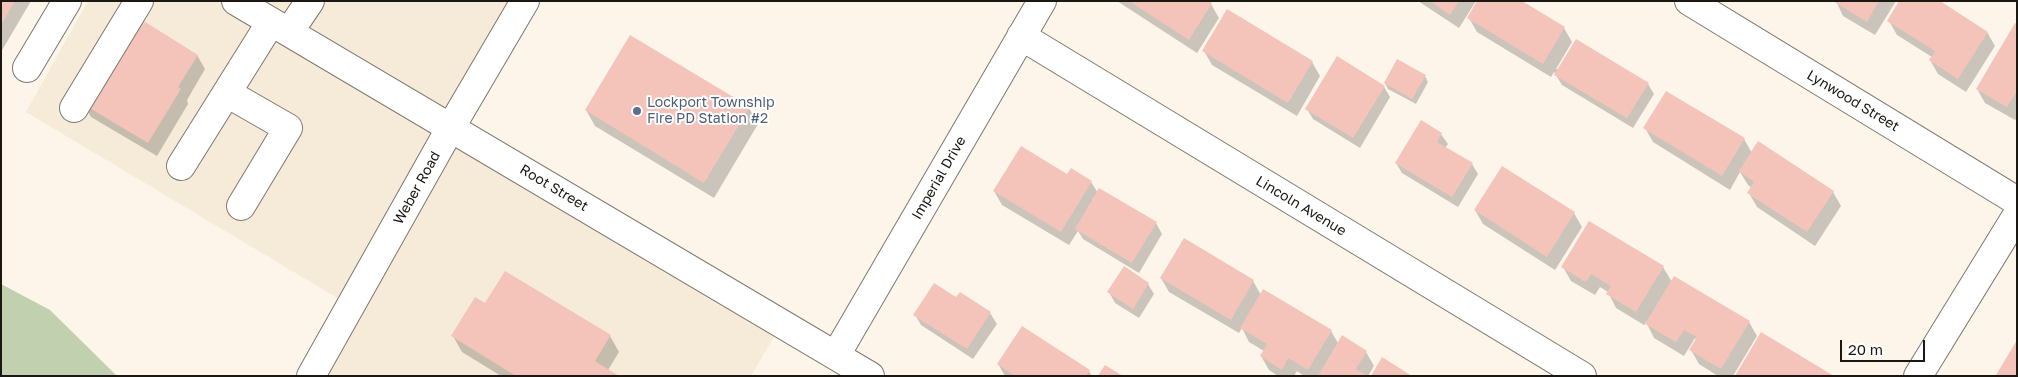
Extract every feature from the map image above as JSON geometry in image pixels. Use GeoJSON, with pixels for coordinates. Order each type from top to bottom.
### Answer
{"type":"FeatureCollection","features":[{"type":"Feature","properties":{"kind":"street"},"geometry":{"type":"LineString","coordinates":[[27,68],[67,1]]}},
{"type":"Feature","properties":{"kind":"street"},"geometry":{"type":"LineString","coordinates":[[74,108],[139,1]]}},
{"type":"Feature","properties":{"kind":"street","name":"Root Street"},"geometry":{"type":"LineString","coordinates":[[236,1],[870,376]]}},
{"type":"Feature","properties":{"kind":"street"},"geometry":{"type":"LineString","coordinates":[[181,166],[227,93],[280,27],[310,1]]}},
{"type":"Feature","properties":{"kind":"street","name":"Weber Road"},"geometry":{"type":"LineString","coordinates":[[311,376],[451,127],[525,1]]}},
{"type":"Feature","properties":{"kind":"street","name":"Imperial Drive"},"geometry":{"type":"LineString","coordinates":[[836,355],[1042,1]]}},
{"type":"Feature","properties":{"kind":"street","name":"Lynwood Street"},"geometry":{"type":"LineString","coordinates":[[1689,1],[2017,201]]}},
{"type":"Feature","properties":{"kind":"street","name":"Lincoln Avenue"},"geometry":{"type":"LineString","coordinates":[[1021,36],[1582,376]]}},
{"type":"Feature","properties":{"kind":"street"},"geometry":{"type":"LineString","coordinates":[[227,93],[288,128],[241,206]]}},
{"type":"Feature","properties":{"kind":"street"},"geometry":{"type":"LineString","coordinates":[[1918,376],[2017,215]]}},
{"type":"Feature","properties":{"kind":"shaded area"},"geometry":{"type":"Polygon","coordinates":[[[88,1],[521,1],[344,302],[26,112],[88,1]]]}},
{"type":"Feature","properties":{"kind":"shaded area"},"geometry":{"type":"Polygon","coordinates":[[[453,139],[778,330],[751,376],[322,376],[453,139]]]}},
{"type":"Feature","properties":{"kind":"green space"},"geometry":{"type":"Polygon","coordinates":[[[1,284],[50,310],[117,376],[1,376],[1,284]]]}},
{"type":"Feature","properties":{"kind":"building"},"geometry":{"type":"Polygon","coordinates":[[[1,1],[15,1],[1,25],[1,1]]]}},
{"type":"Feature","properties":{"kind":"building"},"geometry":{"type":"Polygon","coordinates":[[[1129,1],[1209,1],[1212,3],[1189,40],[1129,1]]]}},
{"type":"Feature","properties":{"kind":"building"},"geometry":{"type":"Polygon","coordinates":[[[1430,1],[1459,1],[1450,15],[1430,1]]]}},
{"type":"Feature","properties":{"kind":"building"},"geometry":{"type":"Polygon","coordinates":[[[1477,1],[1522,1],[1565,27],[1543,64],[1467,18],[1477,1]]]}},
{"type":"Feature","properties":{"kind":"building"},"geometry":{"type":"Polygon","coordinates":[[[1833,1],[1879,1],[1867,22],[1833,1]]]}},
{"type":"Feature","properties":{"kind":"building"},"geometry":{"type":"Polygon","coordinates":[[[1899,1],[1940,1],[1988,32],[1958,79],[1929,60],[1935,51],[1887,21],[1899,1]]]}},
{"type":"Feature","properties":{"kind":"building"},"geometry":{"type":"Polygon","coordinates":[[[1227,9],[1313,61],[1288,103],[1202,51],[1227,9]]]}},
{"type":"Feature","properties":{"kind":"building"},"geometry":{"type":"Polygon","coordinates":[[[134,15],[198,55],[178,87],[181,89],[148,143],[81,103],[134,15]]]}},
{"type":"Feature","properties":{"kind":"building"},"geometry":{"type":"Polygon","coordinates":[[[2015,23],[2017,24],[2017,91],[2007,107],[1976,89],[2015,23]]]}},
{"type":"Feature","properties":{"kind":"building"},"geometry":{"type":"Polygon","coordinates":[[[630,35],[750,107],[704,183],[585,110],[630,35]]]}},
{"type":"Feature","properties":{"kind":"building"},"geometry":{"type":"Polygon","coordinates":[[[1576,39],[1649,83],[1627,118],[1554,75],[1576,39]]]}},
{"type":"Feature","properties":{"kind":"building"},"geometry":{"type":"Polygon","coordinates":[[[1337,56],[1385,86],[1353,138],[1305,109],[1337,56]]]}},
{"type":"Feature","properties":{"kind":"building"},"geometry":{"type":"Polygon","coordinates":[[[1397,59],[1426,75],[1412,99],[1384,83],[1397,59]]]}},
{"type":"Feature","properties":{"kind":"building"},"geometry":{"type":"Polygon","coordinates":[[[1666,91],[1745,138],[1722,176],[1643,128],[1666,91]]]}},
{"type":"Feature","properties":{"kind":"building"},"geometry":{"type":"Polygon","coordinates":[[[1421,120],[1442,133],[1437,142],[1473,163],[1452,197],[1395,163],[1421,120]]]}},
{"type":"Feature","properties":{"kind":"building"},"geometry":{"type":"Polygon","coordinates":[[[1758,141],[1834,191],[1807,232],[1747,193],[1754,182],[1739,171],[1758,141]]]}},
{"type":"Feature","properties":{"kind":"building"},"geometry":{"type":"Polygon","coordinates":[[[1021,146],[1067,174],[1071,168],[1092,181],[1061,232],[993,191],[1021,146]]]}},
{"type":"Feature","properties":{"kind":"building"},"geometry":{"type":"Polygon","coordinates":[[[1502,166],[1575,212],[1547,257],[1474,210],[1502,166]]]}},
{"type":"Feature","properties":{"kind":"building"},"geometry":{"type":"Polygon","coordinates":[[[1099,188],[1157,222],[1132,263],[1075,229],[1099,188]]]}},
{"type":"Feature","properties":{"kind":"building"},"geometry":{"type":"Polygon","coordinates":[[[1589,221],[1664,266],[1636,312],[1606,294],[1611,286],[1591,274],[1586,282],[1561,267],[1589,221]]]}},
{"type":"Feature","properties":{"kind":"building"},"geometry":{"type":"Polygon","coordinates":[[[1184,238],[1254,280],[1231,320],[1160,278],[1184,238]]]}},
{"type":"Feature","properties":{"kind":"building"},"geometry":{"type":"Polygon","coordinates":[[[1124,266],[1149,283],[1133,309],[1107,292],[1124,266]]]}},
{"type":"Feature","properties":{"kind":"building"},"geometry":{"type":"Polygon","coordinates":[[[505,271],[611,335],[595,361],[619,376],[516,376],[451,336],[475,297],[485,303],[505,271]]]}},
{"type":"Feature","properties":{"kind":"building"},"geometry":{"type":"Polygon","coordinates":[[[1674,276],[1750,321],[1721,369],[1689,350],[1697,337],[1684,330],[1676,342],[1645,324],[1674,276]]]}},
{"type":"Feature","properties":{"kind":"building"},"geometry":{"type":"Polygon","coordinates":[[[934,283],[956,297],[960,292],[991,312],[967,349],[913,315],[934,283]]]}},
{"type":"Feature","properties":{"kind":"building"},"geometry":{"type":"Polygon","coordinates":[[[1263,289],[1332,330],[1308,370],[1288,358],[1282,370],[1260,356],[1267,344],[1240,328],[1263,289]]]}},
{"type":"Feature","properties":{"kind":"building"},"geometry":{"type":"Polygon","coordinates":[[[1022,326],[1090,370],[1086,376],[1015,376],[997,364],[1022,326]]]}},
{"type":"Feature","properties":{"kind":"building"},"geometry":{"type":"Polygon","coordinates":[[[1761,332],[1834,376],[1735,376],[1761,332]]]}},
{"type":"Feature","properties":{"kind":"building"},"geometry":{"type":"Polygon","coordinates":[[[1342,335],[1367,351],[1356,369],[1368,376],[1318,376],[1342,335]]]}},
{"type":"Feature","properties":{"kind":"building"},"geometry":{"type":"Polygon","coordinates":[[[2017,340],[2017,376],[1996,375],[2017,340]]]}},
{"type":"Feature","properties":{"kind":"building"},"geometry":{"type":"Polygon","coordinates":[[[1382,357],[1412,376],[1371,376],[1382,357]]]}},
{"type":"Feature","properties":{"kind":"building"},"geometry":{"type":"Polygon","coordinates":[[[1105,365],[1123,376],[1098,376],[1105,365]]]}},
{"type":"Feature","properties":{"kind":"place","name":"Lockport Township Fire PD Station #2"},"geometry":{"type":"Point","coordinates":[637,111]}}]}
